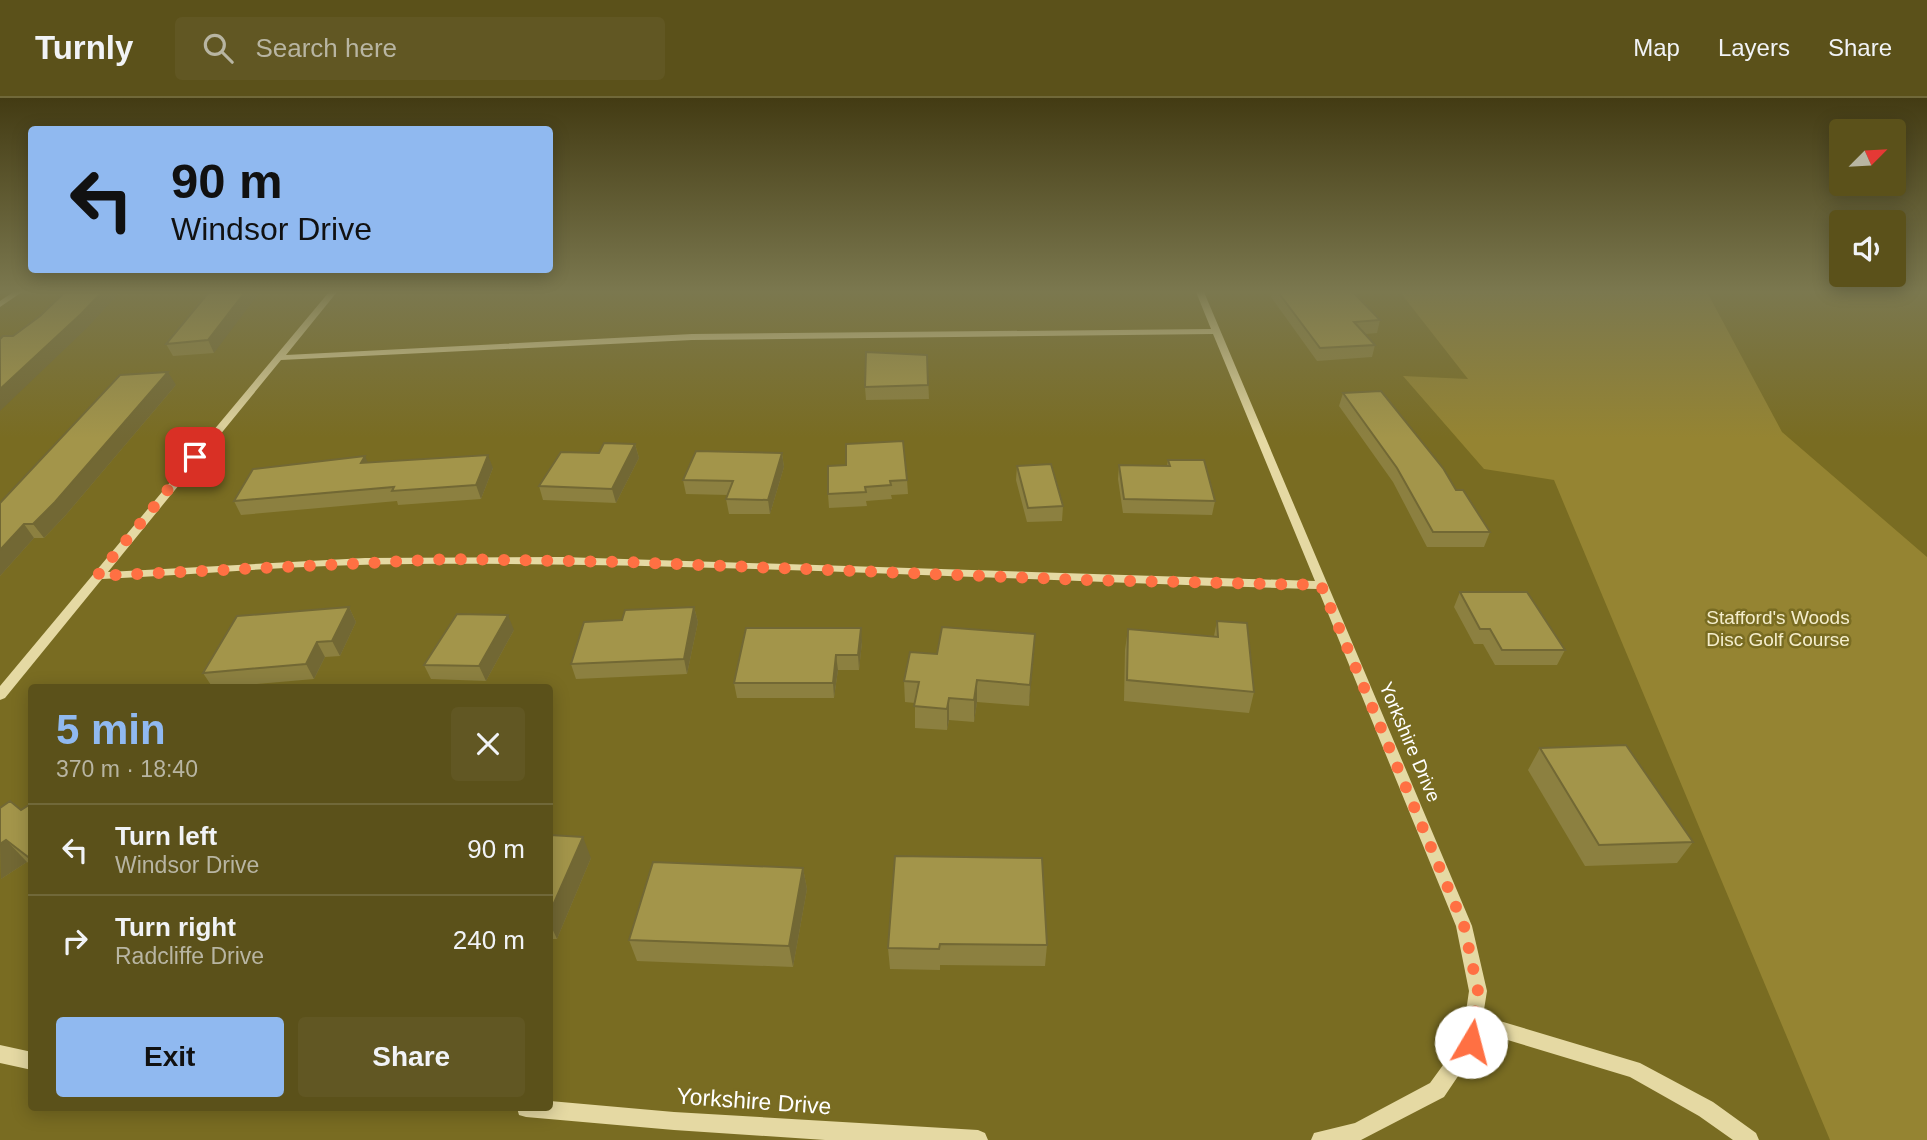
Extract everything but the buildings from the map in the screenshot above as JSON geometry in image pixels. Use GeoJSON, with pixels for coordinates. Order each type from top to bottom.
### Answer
{"type":"FeatureCollection","features":[{"type":"Feature","properties":{"kind":"street"},"geometry":{"type":"LineString","coordinates":[[0,695],[292,341]]}},
{"type":"Feature","properties":{"kind":"street"},"geometry":{"type":"LineString","coordinates":[[277,358],[620,341]]}},
{"type":"Feature","properties":{"kind":"street","name":"Yorkshire Drive"},"geometry":{"type":"LineString","coordinates":[[1220,341],[1464,926],[1478,991],[1471,1042],[1437,1090],[1357,1132],[1321,1140]]}},
{"type":"Feature","properties":{"kind":"street"},"geometry":{"type":"LineString","coordinates":[[97,576],[450,559],[624,562],[1086,580],[1321,585]]}},
{"type":"Feature","properties":{"kind":"street"},"geometry":{"type":"LineString","coordinates":[[1474,1022],[1634,1069],[1706,1109],[1749,1140]]}},
{"type":"Feature","properties":{"kind":"street"},"geometry":{"type":"LineString","coordinates":[[0,1054],[28,1060]]}},
{"type":"Feature","properties":{"kind":"street","name":"Yorkshire Drive"},"geometry":{"type":"LineString","coordinates":[[553,1110],[674,1121],[978,1140]]}},
{"type":"Feature","properties":{"kind":"green space","name":"Stafford's Woods Disc Golf Course"},"geometry":{"type":"Polygon","coordinates":[[[1438,341],[1733,341],[1782,432],[1927,557],[1927,1140],[1830,1140],[1554,480],[1484,469],[1403,376],[1468,379],[1438,341]]]}},
{"type":"Feature","properties":{"kind":"route"},"geometry":{"type":"LineString","coordinates":[[195,457],[97,576],[450,559],[624,562],[1086,580],[1321,585],[1464,926],[1478,991],[1471,1042]]}}]}
